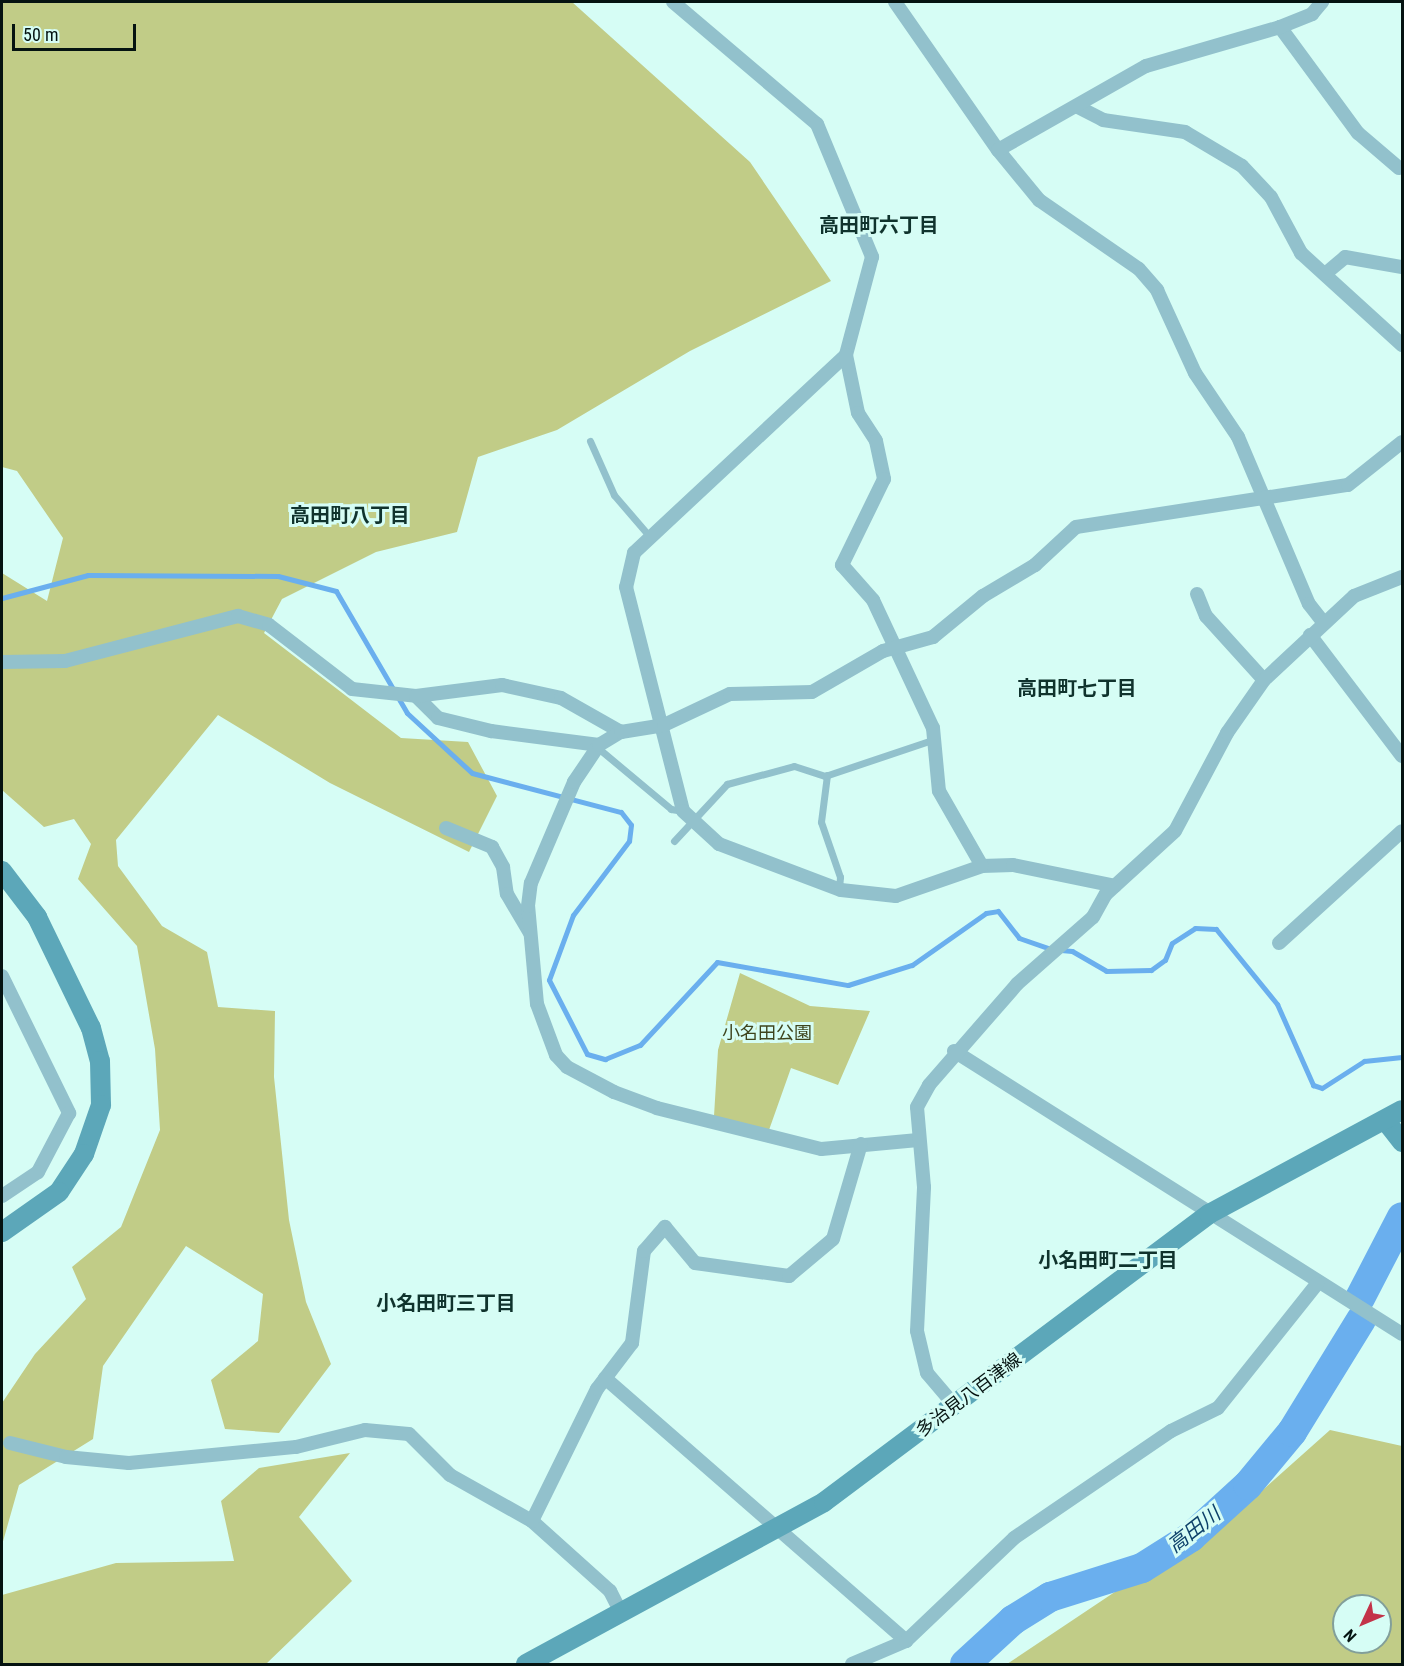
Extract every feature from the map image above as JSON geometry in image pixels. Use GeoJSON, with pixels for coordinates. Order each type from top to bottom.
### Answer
{"type":"FeatureCollection","features":[{"type":"Feature","properties":{"kind":"main road"},"geometry":{"type":"LineString","coordinates":[[2,1232],[59,1192],[84,1154],[101,1105],[100,1061],[91,1028],[37,917],[3,875]]}},
{"type":"Feature","properties":{"kind":"main road","name":"多治見八百津線"},"geometry":{"type":"LineString","coordinates":[[526,1665],[776,1531],[954,1406],[1209,1214],[1402,1110]]}},
{"type":"Feature","properties":{"kind":"main road"},"geometry":{"type":"LineString","coordinates":[[1385,1120],[1402,1142]]}},
{"type":"Feature","properties":{"kind":"street"},"geometry":{"type":"LineString","coordinates":[[673,2],[817,124],[872,257],[846,355],[858,413],[876,441],[884,479],[842,566],[873,600],[893,648],[933,728],[932,740],[939,791],[982,866]]}},
{"type":"Feature","properties":{"kind":"street"},"geometry":{"type":"LineString","coordinates":[[895,2],[998,150],[1039,200],[1139,269],[1157,290],[1195,373],[1238,437],[1309,604],[1324,623]]}},
{"type":"Feature","properties":{"kind":"street"},"geometry":{"type":"LineString","coordinates":[[998,150],[1078,107],[1146,66],[1280,27],[1312,14],[1322,2]]}},
{"type":"Feature","properties":{"kind":"street"},"geometry":{"type":"LineString","coordinates":[[1280,27],[1358,133],[1399,168]]}},
{"type":"Feature","properties":{"kind":"street"},"geometry":{"type":"LineString","coordinates":[[1078,107],[1103,120],[1185,132],[1242,166],[1271,197],[1301,253],[1402,345]]}},
{"type":"Feature","properties":{"kind":"street"},"geometry":{"type":"LineString","coordinates":[[1325,274],[1345,257],[1402,267]]}},
{"type":"Feature","properties":{"kind":"street"},"geometry":{"type":"LineString","coordinates":[[846,355],[634,554],[626,587],[687,815],[719,844],[839,889],[896,896],[982,866],[1012,865],[1115,886]]}},
{"type":"Feature","properties":{"kind":"street"},"geometry":{"type":"LineString","coordinates":[[918,1140],[821,1149],[657,1108],[567,1067],[556,1055],[537,1004],[530,933],[531,883],[571,789],[599,747],[621,732],[664,725],[730,693],[812,692],[893,648],[933,637],[983,596],[1035,565],[1076,527],[1262,496],[1348,485],[1400,448]]}},
{"type":"Feature","properties":{"kind":"street"},"geometry":{"type":"LineString","coordinates":[[954,1406],[927,1374],[919,1353],[924,1187],[918,1140],[917,1107],[954,1051],[1046,959],[1093,917],[1115,886],[1175,831],[1227,733],[1264,680],[1354,596],[1402,577]]}},
{"type":"Feature","properties":{"kind":"street"},"geometry":{"type":"LineString","coordinates":[[1197,594],[1206,616],[1264,680]]}},
{"type":"Feature","properties":{"kind":"street"},"geometry":{"type":"LineString","coordinates":[[2,662],[65,661],[238,616],[269,624],[352,689],[385,696],[413,696],[502,685],[561,698],[621,732]]}},
{"type":"Feature","properties":{"kind":"street"},"geometry":{"type":"LineString","coordinates":[[1310,636],[1402,756]]}},
{"type":"Feature","properties":{"kind":"street"},"geometry":{"type":"LineString","coordinates":[[413,696],[438,718],[599,747]]}},
{"type":"Feature","properties":{"kind":"street"},"geometry":{"type":"LineString","coordinates":[[446,828],[492,847],[503,867],[507,894],[530,933]]}},
{"type":"Feature","properties":{"kind":"street"},"geometry":{"type":"LineString","coordinates":[[1279,943],[1402,831]]}},
{"type":"Feature","properties":{"kind":"street"},"geometry":{"type":"LineString","coordinates":[[2,976],[69,1113],[38,1172],[2,1195]]}},
{"type":"Feature","properties":{"kind":"street"},"geometry":{"type":"LineString","coordinates":[[954,1051],[1317,1284],[1402,1334]]}},
{"type":"Feature","properties":{"kind":"street"},"geometry":{"type":"LineString","coordinates":[[532,1521],[605,1378],[632,1343],[644,1251],[664,1227],[695,1263],[789,1276],[832,1239],[861,1144]]}},
{"type":"Feature","properties":{"kind":"street"},"geometry":{"type":"LineString","coordinates":[[852,1665],[906,1641],[1014,1538],[1171,1431],[1218,1408],[1317,1284]]}},
{"type":"Feature","properties":{"kind":"street"},"geometry":{"type":"LineString","coordinates":[[605,1378],[776,1531],[906,1641]]}},
{"type":"Feature","properties":{"kind":"street"},"geometry":{"type":"LineString","coordinates":[[10,1443],[66,1457],[129,1462],[296,1447],[335,1433],[375,1428],[409,1434],[450,1475],[532,1521],[610,1591],[621,1613]]}},
{"type":"Feature","properties":{"kind":"lane"},"geometry":{"type":"LineString","coordinates":[[590,441],[614,495],[651,538]]}},
{"type":"Feature","properties":{"kind":"lane"},"geometry":{"type":"LineString","coordinates":[[674,842],[687,815],[727,784],[794,766],[827,775],[932,740]]}},
{"type":"Feature","properties":{"kind":"lane"},"geometry":{"type":"LineString","coordinates":[[599,747],[671,809],[687,815]]}},
{"type":"Feature","properties":{"kind":"lane"},"geometry":{"type":"LineString","coordinates":[[827,775],[821,822],[840,877],[839,889]]}},
{"type":"Feature","properties":{"kind":"green space"},"geometry":{"type":"Polygon","coordinates":[[[2,2],[572,2],[750,162],[831,281],[690,351],[557,430],[478,457],[457,532],[376,552],[282,599],[264,633],[401,738],[468,742],[497,796],[469,852],[330,783],[218,715],[116,840],[118,866],[162,926],[207,952],[218,1007],[275,1011],[274,1077],[289,1220],[306,1302],[331,1364],[279,1433],[225,1429],[211,1380],[258,1341],[263,1294],[186,1246],[103,1366],[93,1439],[19,1485],[2,1545],[2,1403],[35,1354],[86,1299],[72,1267],[121,1227],[160,1130],[155,1049],[137,946],[78,879],[91,844],[74,819],[44,827],[2,790],[2,573],[47,601],[63,538],[17,471],[2,467],[2,2]]]}},
{"type":"Feature","properties":{"kind":"green space","name":"小名田公園"},"geometry":{"type":"Polygon","coordinates":[[[740,973],[810,1006],[870,1011],[838,1085],[791,1068],[769,1130],[714,1116],[718,1050],[740,973]]]}},
{"type":"Feature","properties":{"kind":"green space"},"geometry":{"type":"Polygon","coordinates":[[[1330,1430],[1402,1446],[1402,1664],[1007,1664],[1248,1503],[1330,1430]]]}},
{"type":"Feature","properties":{"kind":"green space"},"geometry":{"type":"Polygon","coordinates":[[[350,1453],[299,1517],[352,1581],[266,1664],[2,1664],[2,1595],[116,1563],[234,1561],[221,1501],[259,1468],[350,1453]]]}},
{"type":"Feature","properties":{"kind":"waterway"},"geometry":{"type":"LineString","coordinates":[[2,598],[88,575],[278,576],[336,591],[407,713],[472,773],[621,812],[631,825],[629,841],[573,915],[549,980],[587,1054],[605,1059],[640,1045],[717,962],[848,985],[912,965],[986,913],[998,911],[1019,938],[1051,949]]}},
{"type":"Feature","properties":{"kind":"waterway"},"geometry":{"type":"LineString","coordinates":[[1061,950],[1072,951],[1106,971],[1151,970],[1165,960],[1172,943],[1195,928],[1216,929],[1277,1004],[1313,1085],[1322,1088],[1364,1061],[1402,1057]]}},
{"type":"Feature","properties":{"kind":"waterway","name":"高田川"},"geometry":{"type":"LineString","coordinates":[[1360,1298],[1402,1217]]}},
{"type":"Feature","properties":{"kind":"waterway","name":"高田川"},"geometry":{"type":"LineString","coordinates":[[965,1664],[1013,1620],[1050,1597],[1142,1568],[1191,1537],[1248,1485],[1292,1432],[1361,1320]]}},
{"type":"Feature","properties":{"kind":"district","name":"高田町六丁目"},"geometry":{"type":"Point","coordinates":[879,225]}},
{"type":"Feature","properties":{"kind":"district","name":"高田町八丁目"},"geometry":{"type":"Point","coordinates":[350,515]}},
{"type":"Feature","properties":{"kind":"district","name":"高田町七丁目"},"geometry":{"type":"Point","coordinates":[1077,688]}},
{"type":"Feature","properties":{"kind":"district","name":"小名田町二丁目"},"geometry":{"type":"Point","coordinates":[1108,1260]}},
{"type":"Feature","properties":{"kind":"district","name":"小名田町三丁目"},"geometry":{"type":"Point","coordinates":[446,1303]}}]}
